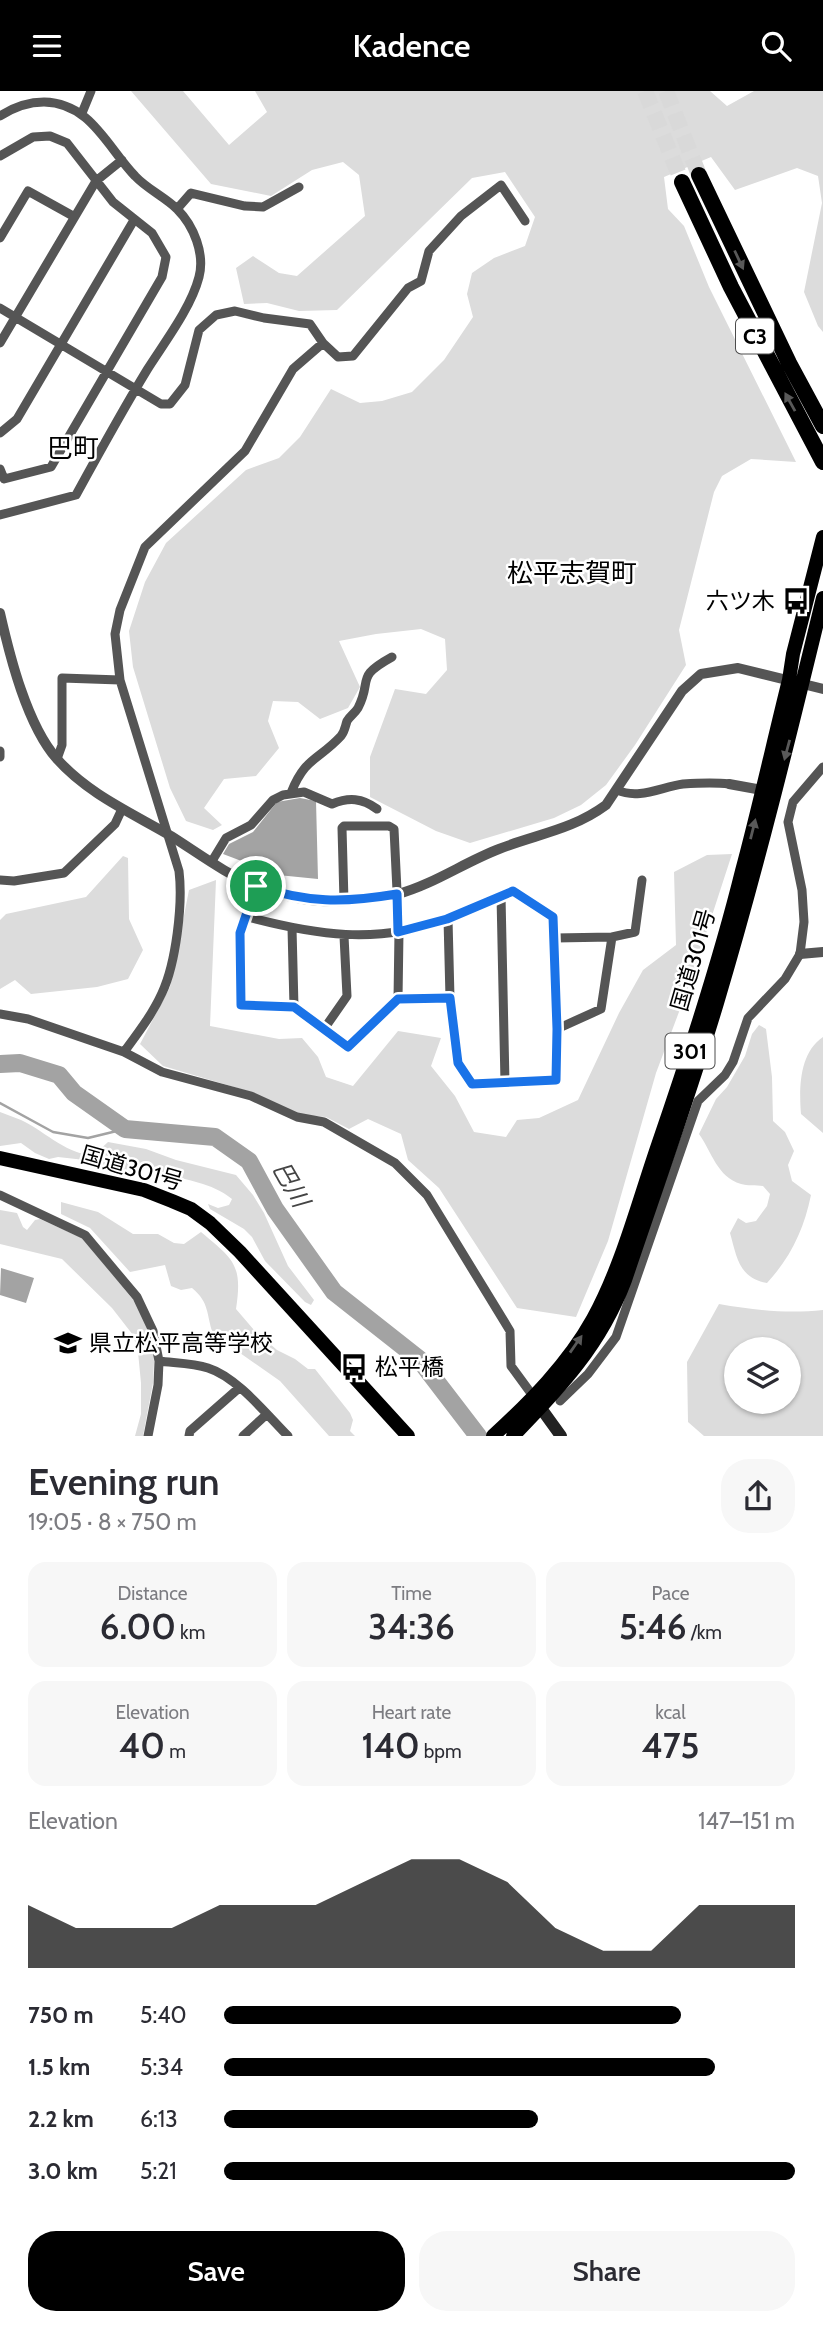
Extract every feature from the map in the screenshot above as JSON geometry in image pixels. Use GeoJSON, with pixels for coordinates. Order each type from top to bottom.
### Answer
{"type":"FeatureCollection","features":[{"type":"Feature","properties":{"kind":"highway","name":"C3"},"geometry":{"type":"LineString","coordinates":[[699,176],[783,351],[823,426]]}},
{"type":"Feature","properties":{"kind":"highway","name":"C3"},"geometry":{"type":"LineString","coordinates":[[682,182],[756,337],[823,462]]}},
{"type":"Feature","properties":{"kind":"highway","name":"国道301号"},"geometry":{"type":"LineString","coordinates":[[513,1436],[593,1319],[614,1271],[695,1036],[742,871],[823,537]]}},
{"type":"Feature","properties":{"kind":"highway","name":"国道301号"},"geometry":{"type":"LineString","coordinates":[[493,1436],[582,1370],[596,1342],[619,1313],[750,891],[804,684],[823,598]]}},
{"type":"Feature","properties":{"kind":"highway","name":"国道301号"},"geometry":{"type":"LineString","coordinates":[[0,1157],[144,1190],[191,1209],[240,1252],[408,1436]]}},
{"type":"Feature","properties":{"kind":"main road"},"geometry":{"type":"LineString","coordinates":[[532,1407],[561,1436]]}},
{"type":"Feature","properties":{"kind":"street"},"geometry":{"type":"LineString","coordinates":[[27,91],[30,102]]}},
{"type":"Feature","properties":{"kind":"street"},"geometry":{"type":"LineString","coordinates":[[82,113],[91,91]]}},
{"type":"Feature","properties":{"kind":"street"},"geometry":{"type":"LineString","coordinates":[[0,116],[30,102],[52,102],[82,113],[136,178],[177,209],[193,230],[200,255],[199,276],[190,300],[136,388],[76,495],[0,515]]}},
{"type":"Feature","properties":{"kind":"street"},"geometry":{"type":"LineString","coordinates":[[0,156],[33,137],[50,136],[67,143],[113,202],[152,233],[166,257],[162,277],[51,467],[4,479],[0,469]]}},
{"type":"Feature","properties":{"kind":"street"},"geometry":{"type":"LineString","coordinates":[[0,343],[96,181],[122,160]]}},
{"type":"Feature","properties":{"kind":"street"},"geometry":{"type":"LineString","coordinates":[[0,308],[161,404],[170,404],[185,385],[199,330],[216,315],[235,311],[310,324],[323,343],[338,357],[354,356],[408,288],[421,281],[429,251],[461,216],[501,185],[525,221]]}},
{"type":"Feature","properties":{"kind":"street"},"geometry":{"type":"LineString","coordinates":[[177,209],[191,193],[245,206],[263,207],[299,187]]}},
{"type":"Feature","properties":{"kind":"street"},"geometry":{"type":"LineString","coordinates":[[0,238],[27,191],[73,216]]}},
{"type":"Feature","properties":{"kind":"street"},"geometry":{"type":"LineString","coordinates":[[0,433],[17,419],[134,221]]}},
{"type":"Feature","properties":{"kind":"street"},"geometry":{"type":"LineString","coordinates":[[124,1052],[152,1014],[164,990],[182,895],[179,871],[120,680],[116,634],[120,610],[145,547],[245,451],[293,369],[323,343]]}},
{"type":"Feature","properties":{"kind":"street"},"geometry":{"type":"LineString","coordinates":[[0,613],[4,647],[26,703],[57,759],[83,783],[122,809],[256,886],[314,900],[344,901],[397,894],[430,882],[511,844],[564,829],[588,818],[606,805],[682,691],[701,674],[738,668],[823,689]]}},
{"type":"Feature","properties":{"kind":"street"},"geometry":{"type":"LineString","coordinates":[[291,793],[301,771],[345,730],[347,721],[358,709],[370,671],[392,657]]}},
{"type":"Feature","properties":{"kind":"street"},"geometry":{"type":"LineString","coordinates":[[57,759],[62,745],[62,678],[120,680]]}},
{"type":"Feature","properties":{"kind":"street"},"geometry":{"type":"LineString","coordinates":[[0,751],[0,757]]}},
{"type":"Feature","properties":{"kind":"street"},"geometry":{"type":"LineString","coordinates":[[619,1313],[698,1101],[725,1075],[733,1062],[748,1018],[785,979],[800,954],[804,922],[802,890],[788,822],[793,802],[823,767]]}},
{"type":"Feature","properties":{"kind":"street"},"geometry":{"type":"LineString","coordinates":[[617,790],[626,794],[640,794],[712,782],[762,790]]}},
{"type":"Feature","properties":{"kind":"street"},"geometry":{"type":"LineString","coordinates":[[209,860],[226,838],[251,825],[273,800],[291,793],[304,792],[331,804],[364,800],[377,809]]}},
{"type":"Feature","properties":{"kind":"street"},"geometry":{"type":"LineString","coordinates":[[0,880],[14,881],[64,873],[115,824],[122,809]]}},
{"type":"Feature","properties":{"kind":"street"},"geometry":{"type":"LineString","coordinates":[[344,901],[344,825],[389,826],[394,829],[398,999]]}},
{"type":"Feature","properties":{"kind":"street"},"geometry":{"type":"LineString","coordinates":[[555,938],[612,937],[635,932],[642,880]]}},
{"type":"Feature","properties":{"kind":"street"},"geometry":{"type":"LineString","coordinates":[[256,886],[240,933],[241,1005],[294,1007],[348,1047],[398,999],[450,998]]}},
{"type":"Feature","properties":{"kind":"street"},"geometry":{"type":"LineString","coordinates":[[244,916],[292,928],[344,936],[398,932],[447,919],[513,891],[553,917],[556,1080],[472,1084],[458,1063],[450,998],[447,919]]}},
{"type":"Feature","properties":{"kind":"street"},"geometry":{"type":"LineString","coordinates":[[501,896],[505,1083]]}},
{"type":"Feature","properties":{"kind":"street"},"geometry":{"type":"LineString","coordinates":[[292,928],[294,1007]]}},
{"type":"Feature","properties":{"kind":"street"},"geometry":{"type":"LineString","coordinates":[[324,1029],[346,996],[344,936]]}},
{"type":"Feature","properties":{"kind":"street"},"geometry":{"type":"LineString","coordinates":[[557,1029],[601,1009],[612,937]]}},
{"type":"Feature","properties":{"kind":"street"},"geometry":{"type":"LineString","coordinates":[[800,954],[823,952]]}},
{"type":"Feature","properties":{"kind":"street"},"geometry":{"type":"LineString","coordinates":[[0,1014],[28,1019],[124,1052],[162,1072],[251,1096],[297,1117],[324,1122],[395,1163],[427,1195],[510,1331],[511,1366],[532,1407]]}},
{"type":"Feature","properties":{"kind":"street"},"geometry":{"type":"LineString","coordinates":[[691,1082],[708,1090]]}},
{"type":"Feature","properties":{"kind":"street"},"geometry":{"type":"LineString","coordinates":[[0,1195],[76,1229],[94,1244],[137,1297],[153,1331],[159,1361],[158,1385],[148,1436]]}},
{"type":"Feature","properties":{"kind":"street"},"geometry":{"type":"LineString","coordinates":[[159,1361],[217,1371],[239,1388],[288,1436]]}},
{"type":"Feature","properties":{"kind":"street"},"geometry":{"type":"LineString","coordinates":[[560,1401],[582,1370]]}},
{"type":"Feature","properties":{"kind":"street"},"geometry":{"type":"LineString","coordinates":[[189,1436],[190,1431],[239,1388]]}},
{"type":"Feature","properties":{"kind":"street"},"geometry":{"type":"LineString","coordinates":[[243,1436],[267,1415]]}},
{"type":"Feature","properties":{"kind":"shaded area"},"geometry":{"type":"Polygon","coordinates":[[[131,91],[183,91],[229,145],[267,112],[255,91],[710,91],[727,106],[754,91],[823,91],[823,332],[804,292],[822,203],[818,176],[797,168],[735,190],[711,157],[664,177],[668,209],[684,226],[709,287],[796,462],[751,459],[722,476],[714,492],[679,630],[686,665],[606,785],[581,805],[554,818],[470,843],[436,831],[370,797],[370,757],[395,689],[426,694],[447,670],[445,639],[421,629],[339,641],[360,687],[348,708],[320,719],[298,702],[273,701],[268,721],[279,748],[256,776],[224,779],[204,808],[222,825],[213,830],[186,821],[170,788],[133,667],[129,631],[145,582],[166,543],[246,470],[279,458],[300,437],[331,389],[360,403],[382,401],[412,392],[444,360],[473,317],[467,294],[472,273],[494,258],[525,246],[535,217],[505,172],[472,178],[337,310],[299,311],[267,303],[244,304],[236,268],[253,256],[279,273],[297,276],[365,216],[359,175],[343,162],[312,170],[271,196],[211,184],[131,91]]]}},
{"type":"Feature","properties":{"kind":"shaded area"},"geometry":{"type":"Polygon","coordinates":[[[300,798],[316,801],[318,879],[278,875],[223,854],[229,844],[253,832],[277,802],[300,798]]]}},
{"type":"Feature","properties":{"kind":"shaded area"},"geometry":{"type":"Polygon","coordinates":[[[732,854],[691,980],[656,1073],[608,1241],[576,1317],[517,1308],[439,1188],[408,1160],[401,1134],[368,1119],[349,1129],[326,1117],[301,1115],[251,1092],[163,1066],[140,1044],[170,987],[189,890],[216,880],[210,1026],[279,1039],[302,1038],[318,1057],[326,1077],[353,1086],[398,1031],[441,1038],[431,1066],[455,1096],[474,1132],[506,1137],[517,1120],[539,1118],[578,1100],[619,1013],[643,970],[676,945],[674,872],[707,855],[732,854]]]}},
{"type":"Feature","properties":{"kind":"shaded area"},"geometry":{"type":"Polygon","coordinates":[[[123,856],[128,858],[129,919],[143,950],[128,979],[97,987],[31,994],[15,980],[0,989],[0,920],[6,914],[86,897],[123,856]]]}},
{"type":"Feature","properties":{"kind":"shaded area"},"geometry":{"type":"Polygon","coordinates":[[[759,1025],[766,1029],[772,1077],[773,1121],[785,1132],[794,1151],[788,1165],[792,1181],[811,1195],[795,1242],[767,1283],[750,1277],[745,1272],[737,1258],[730,1233],[738,1218],[746,1223],[756,1221],[767,1206],[770,1194],[763,1186],[741,1184],[726,1176],[699,1134],[716,1099],[727,1087],[745,1056],[752,1034],[759,1025]]]}},
{"type":"Feature","properties":{"kind":"shaded area"},"geometry":{"type":"Polygon","coordinates":[[[823,1037],[823,1133],[801,1114],[800,1094],[802,1072],[809,1052],[823,1037]]]}},
{"type":"Feature","properties":{"kind":"shaded area"},"geometry":{"type":"Polygon","coordinates":[[[0,1112],[29,1124],[73,1151],[90,1154],[108,1142],[146,1149],[176,1160],[236,1175],[264,1213],[288,1266],[314,1300],[311,1305],[265,1261],[252,1237],[244,1229],[210,1209],[208,1204],[218,1208],[229,1205],[232,1199],[224,1193],[207,1185],[164,1173],[146,1164],[132,1168],[129,1175],[113,1174],[94,1161],[58,1157],[49,1159],[21,1143],[0,1146],[0,1112]]]}},
{"type":"Feature","properties":{"kind":"shaded area"},"geometry":{"type":"Polygon","coordinates":[[[61,1202],[98,1212],[133,1234],[158,1234],[174,1243],[184,1244],[201,1232],[228,1256],[233,1264],[238,1282],[236,1309],[254,1330],[277,1350],[308,1369],[315,1369],[350,1413],[353,1420],[350,1431],[355,1436],[329,1436],[280,1381],[213,1334],[205,1304],[198,1293],[192,1288],[181,1290],[171,1286],[165,1265],[130,1272],[90,1228],[61,1214],[61,1202]]]}},
{"type":"Feature","properties":{"kind":"shaded area"},"geometry":{"type":"Polygon","coordinates":[[[0,1210],[17,1213],[27,1230],[35,1220],[40,1219],[84,1239],[134,1301],[144,1317],[154,1362],[143,1436],[135,1436],[141,1414],[141,1383],[138,1352],[133,1335],[112,1308],[62,1259],[0,1244],[0,1210]]]}},
{"type":"Feature","properties":{"kind":"shaded area"},"geometry":{"type":"Polygon","coordinates":[[[1,1268],[34,1278],[26,1303],[0,1295],[1,1268]]]}},
{"type":"Feature","properties":{"kind":"shaded area"},"geometry":{"type":"Polygon","coordinates":[[[719,1304],[771,1311],[823,1310],[823,1436],[704,1436],[688,1422],[687,1362],[719,1304]]]}},
{"type":"Feature","properties":{"kind":"waterway","name":"巴川"},"geometry":{"type":"LineString","coordinates":[[0,1064],[20,1063],[59,1075],[74,1093],[125,1129],[215,1137],[249,1161],[275,1209],[334,1292],[419,1359],[478,1436]]}},
{"type":"Feature","properties":{"kind":"waterway"},"geometry":{"type":"LineString","coordinates":[[0,1103],[53,1132],[88,1138],[125,1129]]}},
{"type":"Feature","properties":{"kind":"tunnel"},"geometry":{"type":"LineString","coordinates":[[645,91],[682,182]]}},
{"type":"Feature","properties":{"kind":"tunnel"},"geometry":{"type":"LineString","coordinates":[[666,91],[699,175]]}},
{"type":"Feature","properties":{"kind":"place","name":"六ツ木"},"geometry":{"type":"Point","coordinates":[796,601]}},
{"type":"Feature","properties":{"kind":"place","name":"県立松平高等学校"},"geometry":{"type":"Point","coordinates":[68,1343]}},
{"type":"Feature","properties":{"kind":"place","name":"松平橋"},"geometry":{"type":"Point","coordinates":[354,1367]}},
{"type":"Feature","properties":{"kind":"district","name":"巴町"},"geometry":{"type":"Point","coordinates":[73,448]}},
{"type":"Feature","properties":{"kind":"district","name":"松平志賀町"},"geometry":{"type":"Point","coordinates":[572,573]}},
{"type":"Feature","properties":{"kind":"route"},"geometry":{"type":"LineString","coordinates":[[256,886],[280,894],[314,900],[344,901],[397,894],[398,932],[447,919],[513,891],[553,917],[556,1080],[472,1084],[458,1063],[450,998],[398,999],[348,1047],[294,1007],[241,1005],[240,933],[256,886]]}}]}
